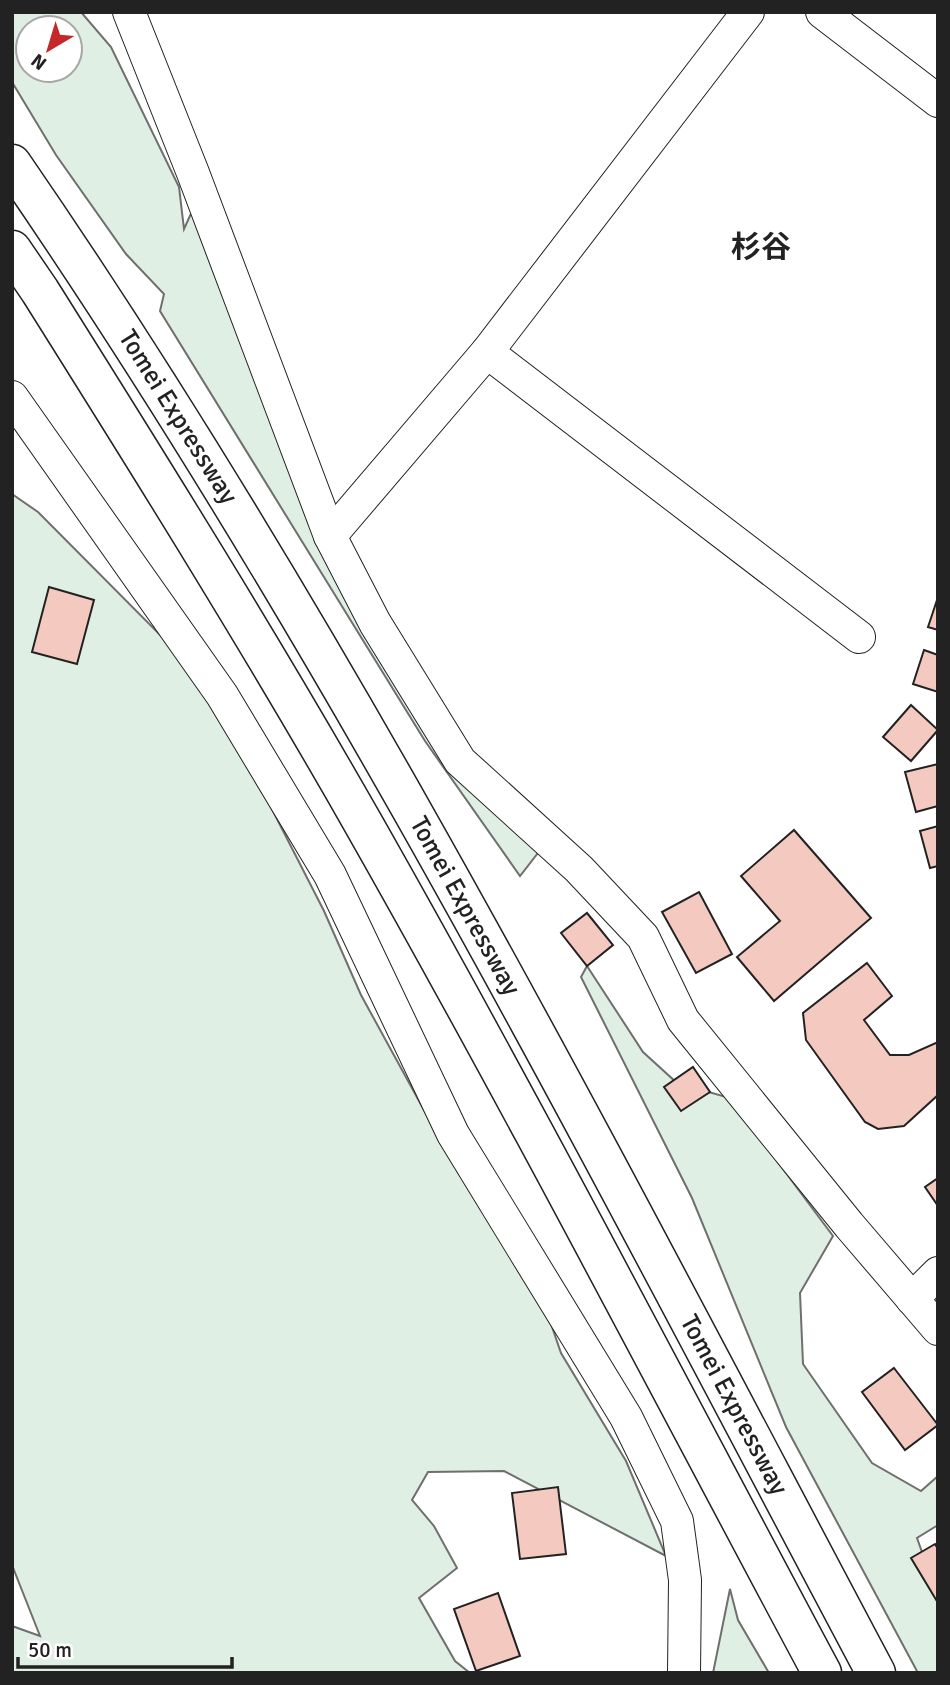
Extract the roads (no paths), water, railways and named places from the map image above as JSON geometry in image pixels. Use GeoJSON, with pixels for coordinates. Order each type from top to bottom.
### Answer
{"type":"FeatureCollection","features":[{"type":"Feature","properties":{"kind":"highway","name":"Tomei Expressway"},"geometry":{"type":"LineString","coordinates":[[12,164],[80,263],[252,535],[407,799],[579,1113],[876,1673]]}},
{"type":"Feature","properties":{"kind":"highway","name":"Tomei Expressway"},"geometry":{"type":"LineString","coordinates":[[12,250],[48,302],[210,562],[363,823],[536,1137],[822,1673]]}},
{"type":"Feature","properties":{"kind":"street"},"geometry":{"type":"LineString","coordinates":[[129,12],[330,536],[375,623],[460,761],[579,869],[643,937],[683,1020],[840,1214],[938,1329]]}},
{"type":"Feature","properties":{"kind":"street"},"geometry":{"type":"LineString","coordinates":[[330,536],[487,352],[748,12]]}},
{"type":"Feature","properties":{"kind":"street"},"geometry":{"type":"LineString","coordinates":[[822,12],[938,101]]}},
{"type":"Feature","properties":{"kind":"street"},"geometry":{"type":"LineString","coordinates":[[487,352],[859,637]]}},
{"type":"Feature","properties":{"kind":"street"},"geometry":{"type":"LineString","coordinates":[[12,397],[222,695],[330,875],[453,1134],[626,1417],[677,1521],[685,1580],[684,1673]]}},
{"type":"Feature","properties":{"kind":"street"},"geometry":{"type":"LineString","coordinates":[[912,1299],[938,1273]]}},
{"type":"Feature","properties":{"kind":"district","name":"杉谷"},"geometry":{"type":"Point","coordinates":[761,247]}}]}
